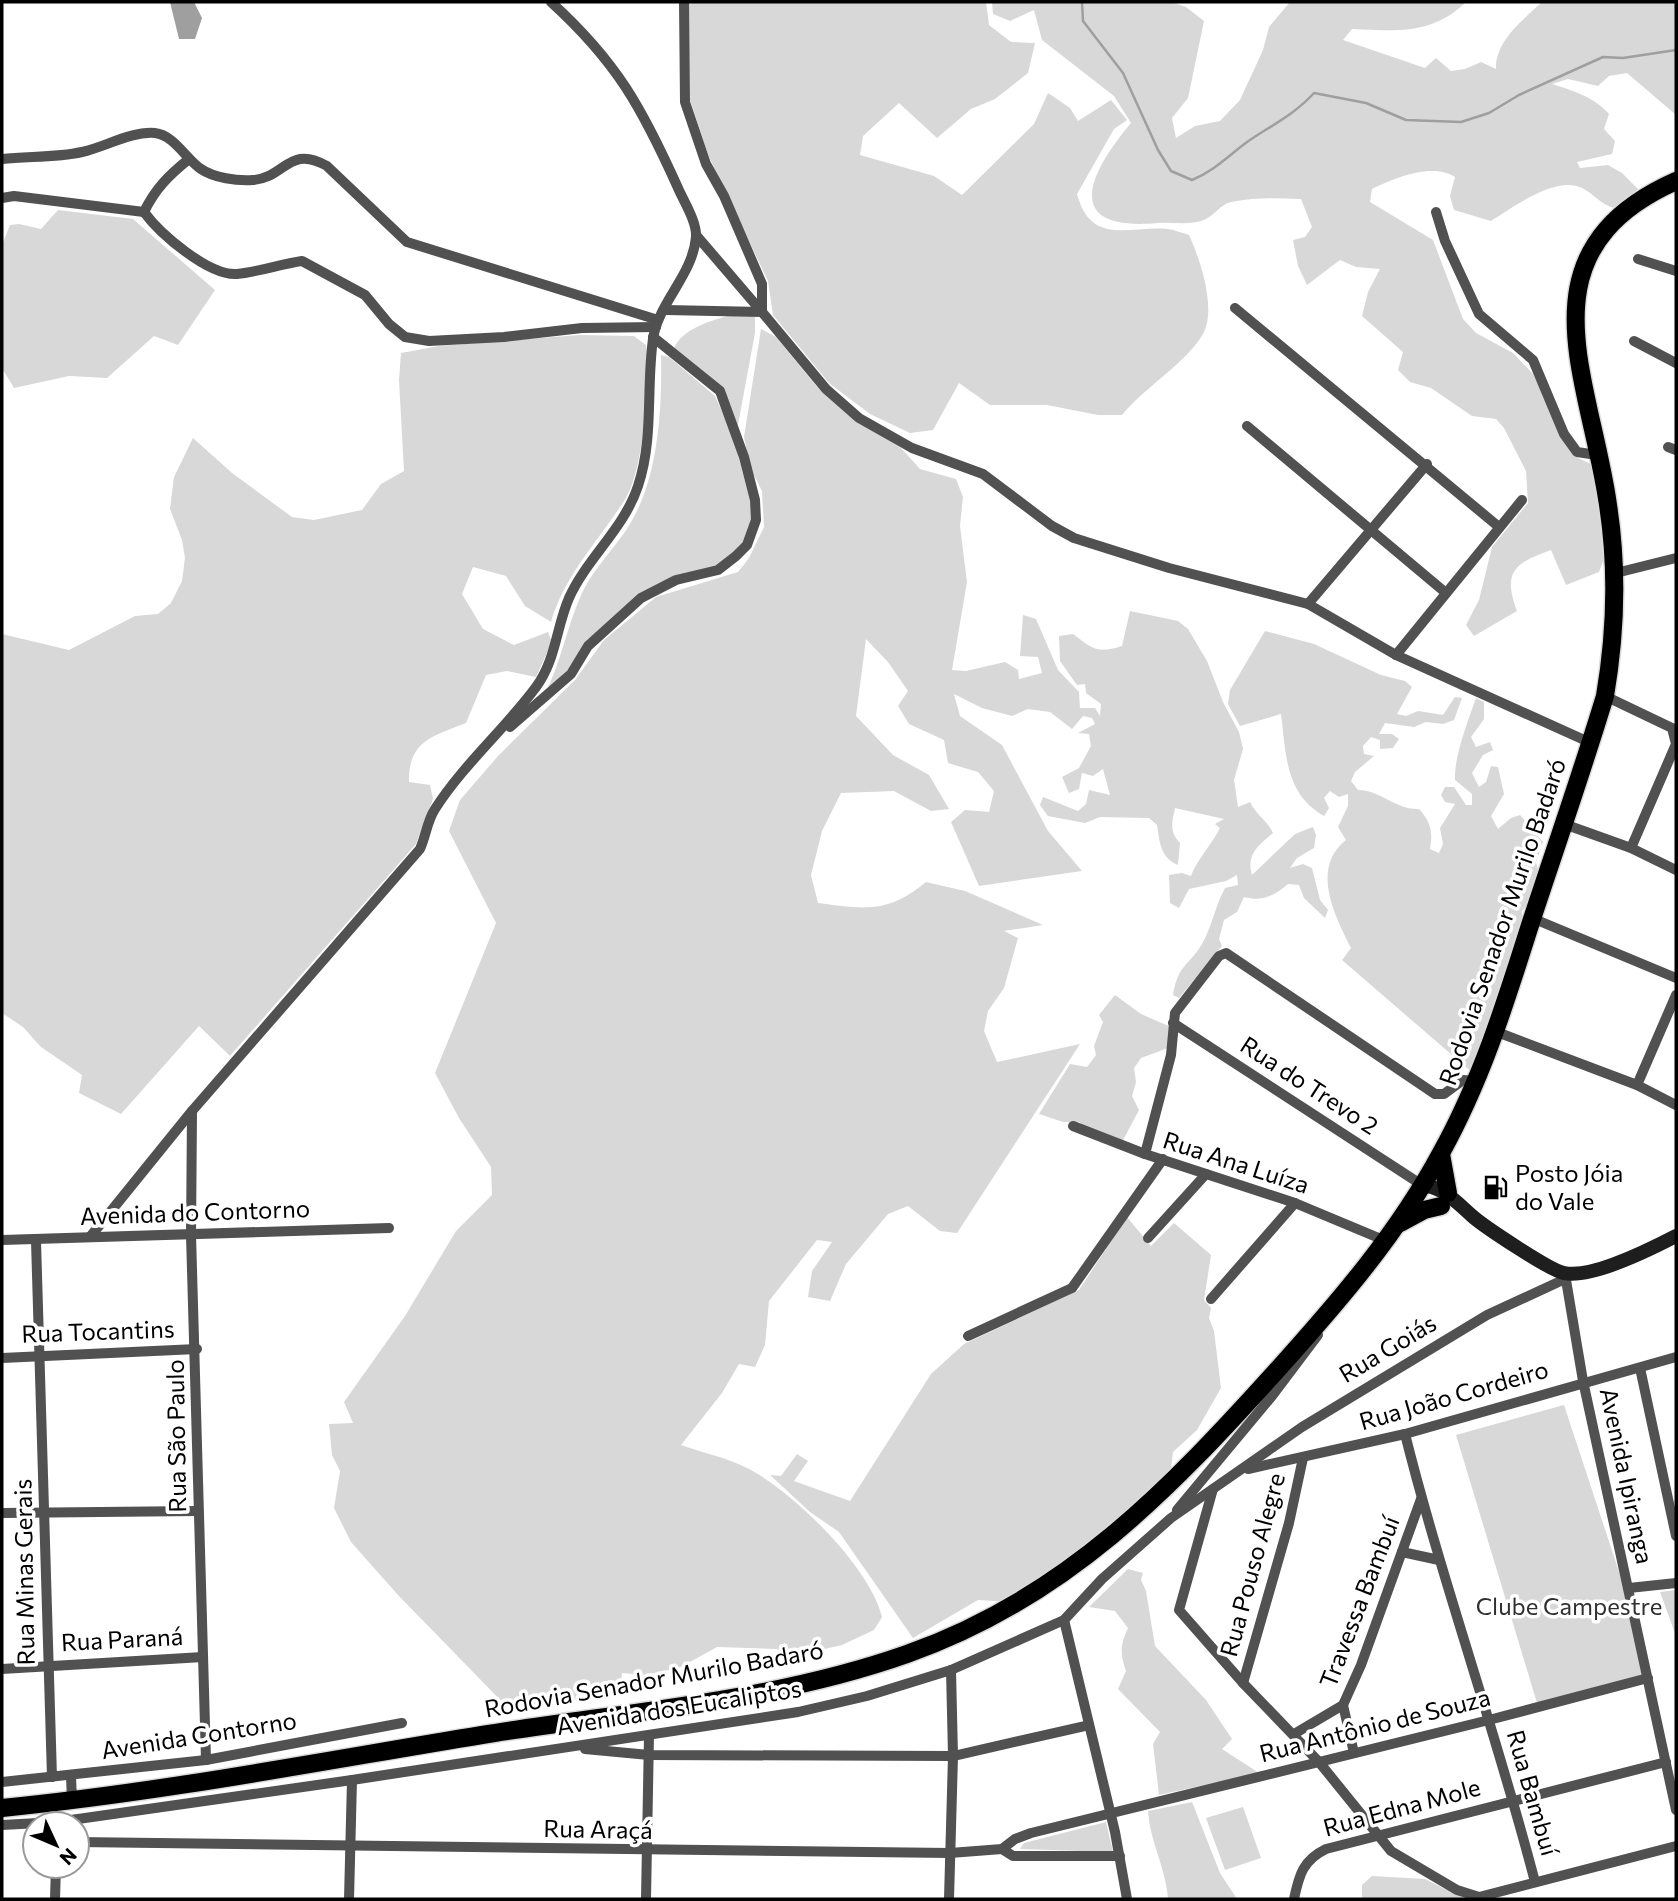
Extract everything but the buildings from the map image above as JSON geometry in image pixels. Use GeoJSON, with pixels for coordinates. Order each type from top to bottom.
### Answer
{"type":"FeatureCollection","features":[{"type":"Feature","properties":{"kind":"main road","name":"Rodovia Senador Murilo Badaró"},"geometry":{"type":"LineString","coordinates":[[2,1808],[58,1802],[754,1693],[857,1670],[910,1653],[972,1626],[1040,1590],[1096,1551],[1173,1483],[1331,1311],[1386,1241],[1441,1154],[1477,1081],[1497,1032],[1591,743],[1605,696],[1614,642],[1616,573],[1608,503],[1578,362],[1574,309],[1581,275],[1596,245],[1613,222],[1639,200],[1676,181]]}},
{"type":"Feature","properties":{"kind":"main road"},"geometry":{"type":"LineString","coordinates":[[1397,1225],[1444,1200],[1441,1154]]}},
{"type":"Feature","properties":{"kind":"street"},"geometry":{"type":"LineString","coordinates":[[551,2],[596,45],[627,84],[664,157],[696,235],[825,389],[859,418],[912,448],[984,474],[1052,526],[1074,538],[1156,564],[1308,604],[1396,655],[1591,743]]}},
{"type":"Feature","properties":{"kind":"street"},"geometry":{"type":"LineString","coordinates":[[684,2],[685,102],[706,164],[724,196],[762,284],[762,312]]}},
{"type":"Feature","properties":{"kind":"street"},"geometry":{"type":"LineString","coordinates":[[2,159],[62,156],[134,136],[158,133],[167,137],[189,159],[211,174],[256,180],[302,157],[316,160],[327,166],[407,242],[656,328],[720,391],[732,417],[755,500],[756,520],[747,545],[718,570],[676,580],[641,598],[588,646],[571,674],[492,741]]}},
{"type":"Feature","properties":{"kind":"street"},"geometry":{"type":"LineString","coordinates":[[144,212],[153,194],[169,175],[189,159]]}},
{"type":"Feature","properties":{"kind":"street"},"geometry":{"type":"LineString","coordinates":[[2,198],[15,196],[114,211],[144,212]]}},
{"type":"Feature","properties":{"kind":"street"},"geometry":{"type":"LineString","coordinates":[[144,212],[152,224],[198,261],[235,274],[302,261],[365,295],[389,324],[405,337],[429,341],[504,337],[583,328],[656,328]]}},
{"type":"Feature","properties":{"kind":"street"},"geometry":{"type":"LineString","coordinates":[[1436,212],[1445,240],[1479,314],[1533,360],[1564,434],[1577,452],[1597,455]]}},
{"type":"Feature","properties":{"kind":"street"},"geometry":{"type":"LineString","coordinates":[[90,1237],[192,1111],[420,849],[434,811],[537,686],[548,668],[572,593],[626,514],[638,486],[647,447],[656,328],[690,261],[696,235]]}},
{"type":"Feature","properties":{"kind":"street"},"geometry":{"type":"LineString","coordinates":[[1638,259],[1676,271]]}},
{"type":"Feature","properties":{"kind":"street"},"geometry":{"type":"LineString","coordinates":[[1235,308],[1427,464],[1499,527]]}},
{"type":"Feature","properties":{"kind":"street"},"geometry":{"type":"LineString","coordinates":[[666,310],[762,312]]}},
{"type":"Feature","properties":{"kind":"street"},"geometry":{"type":"LineString","coordinates":[[1634,341],[1676,363]]}},
{"type":"Feature","properties":{"kind":"street"},"geometry":{"type":"LineString","coordinates":[[1247,426],[1446,593]]}},
{"type":"Feature","properties":{"kind":"street"},"geometry":{"type":"LineString","coordinates":[[1308,604],[1427,464]]}},
{"type":"Feature","properties":{"kind":"street"},"geometry":{"type":"LineString","coordinates":[[1396,655],[1522,500]]}},
{"type":"Feature","properties":{"kind":"street"},"geometry":{"type":"LineString","coordinates":[[1616,573],[1676,558]]}},
{"type":"Feature","properties":{"kind":"street"},"geometry":{"type":"LineString","coordinates":[[1605,696],[1672,728],[1676,735],[1676,744],[1631,848]]}},
{"type":"Feature","properties":{"kind":"street"},"geometry":{"type":"LineString","coordinates":[[1564,824],[1631,848],[1676,870]]}},
{"type":"Feature","properties":{"kind":"street"},"geometry":{"type":"LineString","coordinates":[[1532,918],[1676,978]]}},
{"type":"Feature","properties":{"kind":"street"},"geometry":{"type":"LineString","coordinates":[[1145,1154],[1171,1055],[1173,1023],[1180,1005],[1219,956],[1226,953],[1435,1094],[1444,1094],[1464,1080],[1477,1081]]}},
{"type":"Feature","properties":{"kind":"street"},"geometry":{"type":"LineString","coordinates":[[1637,1085],[1676,995]]}},
{"type":"Feature","properties":{"kind":"street","name":"Rua do Trevo 2"},"geometry":{"type":"LineString","coordinates":[[1173,1023],[1422,1185]]}},
{"type":"Feature","properties":{"kind":"street"},"geometry":{"type":"LineString","coordinates":[[1497,1032],[1637,1085],[1676,1105]]}},
{"type":"Feature","properties":{"kind":"street","name":"Rua São Paulo"},"geometry":{"type":"LineString","coordinates":[[192,1111],[191,1235],[197,1349],[198,1511],[206,1760]]}},
{"type":"Feature","properties":{"kind":"street","name":"Rua Ana Luíza"},"geometry":{"type":"LineString","coordinates":[[1073,1126],[1145,1154],[1295,1203],[1386,1241]]}},
{"type":"Feature","properties":{"kind":"street"},"geometry":{"type":"LineString","coordinates":[[968,1336],[1067,1292],[1076,1284],[1163,1159]]}},
{"type":"Feature","properties":{"kind":"street"},"geometry":{"type":"LineString","coordinates":[[1148,1238],[1206,1174]]}},
{"type":"Feature","properties":{"kind":"street"},"geometry":{"type":"LineString","coordinates":[[1422,1185],[1428,1198],[1444,1200],[1563,1275]]}},
{"type":"Feature","properties":{"kind":"street"},"geometry":{"type":"LineString","coordinates":[[1211,1299],[1295,1203]]}},
{"type":"Feature","properties":{"kind":"street","name":"Avenida do Contorno"},"geometry":{"type":"LineString","coordinates":[[2,1240],[389,1228]]}},
{"type":"Feature","properties":{"kind":"street","name":"Rua Goiás"},"geometry":{"type":"LineString","coordinates":[[1242,1470],[1302,1427],[1488,1315],[1563,1275],[1591,1270],[1651,1249],[1676,1236]]}},
{"type":"Feature","properties":{"kind":"street","name":"Rua Minas Gerais"},"geometry":{"type":"LineString","coordinates":[[36,1241],[48,1666],[49,1778],[41,1793],[58,1802]]}},
{"type":"Feature","properties":{"kind":"street","name":"Avenida Ipiranga"},"geometry":{"type":"LineString","coordinates":[[1563,1275],[1583,1381],[1676,1810]]}},
{"type":"Feature","properties":{"kind":"street"},"geometry":{"type":"LineString","coordinates":[[1171,1518],[1298,1363],[1331,1311]]}},
{"type":"Feature","properties":{"kind":"street","name":"Rua Tocantins"},"geometry":{"type":"LineString","coordinates":[[2,1358],[197,1349]]}},
{"type":"Feature","properties":{"kind":"street","name":"Rua João Cordeiro"},"geometry":{"type":"LineString","coordinates":[[1242,1470],[1405,1434],[1583,1381],[1676,1357]]}},
{"type":"Feature","properties":{"kind":"street"},"geometry":{"type":"LineString","coordinates":[[1640,1368],[1676,1536]]}},
{"type":"Feature","properties":{"kind":"street","name":"Rua Bambuí"},"geometry":{"type":"LineString","coordinates":[[1405,1434],[1421,1499],[1514,1801],[1535,1882]]}},
{"type":"Feature","properties":{"kind":"street","name":"Rua Pouso Alegre"},"geometry":{"type":"LineString","coordinates":[[1243,1683],[1289,1523],[1303,1458]]}},
{"type":"Feature","properties":{"kind":"street","name":"Avenida dos Eucaliptos"},"geometry":{"type":"LineString","coordinates":[[91,1818],[798,1712],[867,1696],[951,1670],[1064,1620],[1102,1579],[1171,1518],[1242,1470]]}},
{"type":"Feature","properties":{"kind":"street"},"geometry":{"type":"LineString","coordinates":[[1213,1489],[1179,1610],[1243,1683],[1319,1762],[1375,1835],[1403,1861],[1457,1890],[1479,1897],[1676,1846]]}},
{"type":"Feature","properties":{"kind":"street","name":"Travessa Bambuí"},"geometry":{"type":"LineString","coordinates":[[1294,1734],[1343,1705],[1421,1499]]}},
{"type":"Feature","properties":{"kind":"street"},"geometry":{"type":"LineString","coordinates":[[2,1513],[198,1511]]}},
{"type":"Feature","properties":{"kind":"street"},"geometry":{"type":"LineString","coordinates":[[1402,1552],[1439,1560]]}},
{"type":"Feature","properties":{"kind":"street"},"geometry":{"type":"LineString","coordinates":[[1629,1588],[1676,1583]]}},
{"type":"Feature","properties":{"kind":"street"},"geometry":{"type":"LineString","coordinates":[[1064,1620],[1111,1812],[1127,1899]]}},
{"type":"Feature","properties":{"kind":"street","name":"Rua Paraná"},"geometry":{"type":"LineString","coordinates":[[2,1669],[203,1657]]}},
{"type":"Feature","properties":{"kind":"street"},"geometry":{"type":"LineString","coordinates":[[949,1899],[953,1756],[951,1670]]}},
{"type":"Feature","properties":{"kind":"street","name":"Rua Antônio de Souza"},"geometry":{"type":"LineString","coordinates":[[1111,1812],[1489,1720],[1648,1678]]}},
{"type":"Feature","properties":{"kind":"street"},"geometry":{"type":"LineString","coordinates":[[1343,1705],[1354,1753]]}},
{"type":"Feature","properties":{"kind":"street","name":"Avenida Contorno"},"geometry":{"type":"LineString","coordinates":[[2,1782],[206,1760],[402,1723]]}},
{"type":"Feature","properties":{"kind":"street"},"geometry":{"type":"LineString","coordinates":[[567,1748],[649,1755],[953,1756],[1090,1725]]}},
{"type":"Feature","properties":{"kind":"street"},"geometry":{"type":"LineString","coordinates":[[646,1899],[649,1735]]}},
{"type":"Feature","properties":{"kind":"street","name":"Rua Edna Mole"},"geometry":{"type":"LineString","coordinates":[[1294,1899],[1299,1874],[1312,1856],[1375,1835],[1666,1762]]}},
{"type":"Feature","properties":{"kind":"street"},"geometry":{"type":"LineString","coordinates":[[58,1810],[58,1802],[74,1792],[71,1776]]}},
{"type":"Feature","properties":{"kind":"street"},"geometry":{"type":"LineString","coordinates":[[349,1899],[348,1847],[352,1780]]}},
{"type":"Feature","properties":{"kind":"street","name":"Rua Araçá"},"geometry":{"type":"LineString","coordinates":[[91,1842],[648,1852],[950,1853],[1002,1850],[1015,1839],[1031,1833],[1111,1812]]}},
{"type":"Feature","properties":{"kind":"street","name":"Avenida dos Eucaliptos"},"geometry":{"type":"LineString","coordinates":[[2,1825],[21,1824]]}},
{"type":"Feature","properties":{"kind":"street"},"geometry":{"type":"LineString","coordinates":[[1002,1850],[1013,1856],[1120,1856]]}},
{"type":"Feature","properties":{"kind":"street"},"geometry":{"type":"LineString","coordinates":[[55,1899],[56,1880]]}},
{"type":"Feature","properties":{"kind":"green space"},"geometry":{"type":"Polygon","coordinates":[[[688,2],[986,2],[989,25],[1011,42],[1035,43],[1028,73],[995,99],[971,109],[937,138],[899,103],[863,136],[860,155],[934,176],[962,195],[1034,124],[1048,93],[1070,108],[1078,121],[1111,100],[1127,120],[1114,129],[1077,194],[1083,211],[1102,227],[1114,230],[1168,229],[1189,235],[1202,270],[1208,298],[1207,324],[1196,345],[1122,415],[1098,415],[1047,405],[990,405],[959,383],[933,430],[910,433],[870,414],[829,383],[773,315],[768,281],[709,157],[690,100],[688,2]]]}},
{"type":"Feature","properties":{"kind":"green space"},"geometry":{"type":"Polygon","coordinates":[[[992,2],[1171,2],[1186,7],[1204,21],[1188,98],[1172,118],[1176,138],[1195,126],[1220,121],[1240,100],[1263,50],[1269,27],[1290,2],[1466,2],[1453,13],[1427,26],[1399,30],[1352,29],[1343,40],[1425,68],[1436,58],[1451,71],[1465,69],[1481,62],[1496,69],[1500,49],[1505,40],[1542,2],[1676,2],[1676,115],[1627,73],[1609,76],[1598,86],[1568,79],[1552,84],[1589,98],[1609,114],[1604,129],[1615,141],[1612,154],[1577,162],[1580,168],[1608,165],[1622,173],[1638,189],[1614,208],[1582,188],[1560,186],[1522,201],[1491,221],[1454,210],[1450,196],[1455,177],[1435,171],[1402,176],[1372,189],[1370,202],[1433,240],[1463,319],[1476,333],[1513,353],[1533,374],[1574,456],[1593,465],[1607,551],[1599,572],[1566,585],[1551,550],[1528,559],[1520,564],[1512,578],[1511,586],[1517,611],[1474,636],[1466,625],[1479,600],[1492,547],[1528,503],[1526,471],[1504,428],[1496,419],[1472,416],[1431,388],[1410,382],[1398,370],[1403,352],[1362,316],[1368,292],[1380,269],[1356,267],[1340,260],[1307,285],[1298,266],[1293,240],[1305,237],[1312,227],[1301,199],[1275,198],[1231,202],[1209,217],[1191,223],[1127,223],[1107,218],[1095,208],[1092,195],[1095,179],[1116,142],[1131,123],[1114,96],[1042,40],[1034,10],[1010,21],[993,14],[992,2]]]}},
{"type":"Feature","properties":{"kind":"green space"},"geometry":{"type":"Polygon","coordinates":[[[58,210],[133,219],[215,290],[178,345],[154,336],[107,378],[69,376],[14,388],[2,368],[2,245],[10,225],[19,224],[41,229],[58,210]]]}},
{"type":"Feature","properties":{"kind":"green space"},"geometry":{"type":"Polygon","coordinates":[[[740,313],[755,316],[755,333],[737,430],[730,404],[673,351],[683,336],[692,330],[711,321],[740,313]]]}},
{"type":"Feature","properties":{"kind":"green space"},"geometry":{"type":"Polygon","coordinates":[[[761,329],[776,337],[818,388],[847,414],[901,448],[920,469],[956,479],[963,497],[960,526],[967,582],[952,670],[966,671],[1005,662],[1018,670],[1019,679],[1042,673],[1038,657],[1020,656],[1023,615],[1036,619],[1058,670],[1079,692],[1080,708],[1095,708],[1100,716],[1101,704],[1086,693],[1085,684],[1077,685],[1060,661],[1059,636],[1073,634],[1096,649],[1107,650],[1122,646],[1130,611],[1178,621],[1188,629],[1207,661],[1223,702],[1239,732],[1243,749],[1234,780],[1238,807],[1250,802],[1273,833],[1258,846],[1252,856],[1252,875],[1295,834],[1313,827],[1316,835],[1314,848],[1297,858],[1290,868],[1303,864],[1312,868],[1320,900],[1328,910],[1325,918],[1304,898],[1299,885],[1288,884],[1273,895],[1262,898],[1244,897],[1237,912],[1224,920],[1219,939],[1222,946],[1179,998],[1173,995],[1181,971],[1205,937],[1225,888],[1238,885],[1237,875],[1226,881],[1189,889],[1179,908],[1170,903],[1169,875],[1182,873],[1191,876],[1220,828],[1215,824],[1224,819],[1175,808],[1172,827],[1180,843],[1178,865],[1164,854],[1157,825],[1149,818],[1100,817],[1085,823],[1048,816],[1040,805],[1043,797],[1078,811],[1086,804],[1089,790],[1110,795],[1103,769],[1093,776],[1082,773],[1079,789],[1069,793],[1062,777],[1079,768],[1091,746],[1089,734],[1078,733],[1095,724],[1092,718],[1083,716],[1072,729],[1050,712],[1028,709],[1012,716],[982,708],[954,694],[960,716],[1002,745],[1048,831],[1082,871],[979,886],[951,822],[965,810],[989,812],[994,791],[978,772],[948,763],[944,740],[909,724],[898,706],[908,691],[888,662],[866,639],[856,716],[893,755],[929,775],[949,809],[931,811],[894,791],[841,793],[822,831],[811,875],[818,903],[875,907],[899,900],[926,882],[965,891],[1043,925],[1004,931],[1018,938],[1004,988],[988,1011],[984,1031],[997,1062],[1080,1044],[957,1233],[940,1231],[908,1206],[888,1214],[846,1264],[830,1301],[808,1297],[812,1271],[832,1242],[817,1240],[769,1301],[765,1345],[755,1367],[739,1364],[722,1393],[681,1445],[747,1468],[766,1479],[807,1512],[846,1554],[875,1597],[882,1617],[874,1630],[842,1645],[803,1654],[776,1649],[717,1647],[681,1667],[646,1675],[622,1673],[620,1693],[510,1710],[398,1595],[351,1542],[334,1508],[340,1471],[332,1455],[329,1424],[353,1423],[344,1402],[405,1316],[456,1231],[492,1195],[491,1167],[459,1118],[435,1073],[496,923],[449,831],[460,800],[499,755],[575,680],[604,640],[656,597],[738,572],[749,558],[764,527],[762,491],[751,469],[744,437],[761,329]]]}},
{"type":"Feature","properties":{"kind":"green space"},"geometry":{"type":"Polygon","coordinates":[[[580,335],[634,336],[646,345],[644,423],[637,466],[626,498],[574,572],[551,622],[525,606],[506,576],[473,567],[462,594],[483,629],[514,645],[548,632],[552,642],[536,677],[507,671],[486,675],[466,723],[433,737],[418,749],[410,768],[409,782],[430,785],[433,799],[416,844],[230,1056],[199,1026],[121,1114],[79,1093],[82,1075],[41,1047],[23,1027],[2,1013],[2,634],[69,650],[135,616],[158,614],[171,603],[182,581],[185,558],[182,540],[170,509],[174,477],[193,438],[232,473],[292,517],[314,520],[362,510],[381,484],[404,471],[399,380],[401,353],[439,346],[580,335]]]}},
{"type":"Feature","properties":{"kind":"green space"},"geometry":{"type":"Polygon","coordinates":[[[661,355],[669,357],[715,396],[732,433],[751,502],[752,520],[744,544],[716,567],[638,596],[545,694],[582,593],[594,572],[624,534],[644,495],[658,435],[661,355]]]}},
{"type":"Feature","properties":{"kind":"green space"},"geometry":{"type":"Polygon","coordinates":[[[1265,631],[1314,644],[1381,675],[1405,681],[1412,687],[1397,714],[1406,716],[1418,711],[1443,715],[1455,697],[1462,698],[1454,720],[1443,724],[1426,722],[1414,727],[1385,723],[1379,734],[1392,734],[1399,739],[1393,748],[1380,749],[1380,740],[1371,737],[1363,746],[1364,754],[1374,756],[1355,772],[1351,781],[1358,790],[1419,809],[1430,828],[1430,849],[1439,853],[1443,844],[1440,828],[1455,804],[1445,802],[1441,795],[1445,787],[1454,787],[1466,805],[1472,805],[1472,794],[1455,780],[1455,771],[1462,739],[1476,698],[1484,702],[1484,719],[1471,737],[1476,747],[1490,742],[1493,750],[1483,755],[1472,773],[1479,787],[1486,782],[1491,766],[1498,767],[1504,794],[1491,816],[1498,829],[1511,818],[1520,815],[1543,842],[1536,862],[1540,878],[1534,896],[1522,911],[1522,936],[1474,1074],[1342,960],[1351,948],[1333,907],[1328,878],[1329,864],[1335,851],[1346,840],[1338,827],[1348,806],[1348,794],[1339,797],[1330,791],[1324,798],[1329,808],[1324,816],[1311,807],[1295,785],[1290,772],[1281,714],[1240,726],[1228,704],[1230,690],[1265,631]]]}},
{"type":"Feature","properties":{"kind":"green space"},"geometry":{"type":"Polygon","coordinates":[[[1115,995],[1141,1014],[1171,1027],[1168,1048],[1141,1058],[1134,1068],[1136,1082],[1132,1096],[1139,1110],[1121,1144],[1088,1130],[1079,1122],[1063,1122],[1039,1114],[1070,1064],[1087,1067],[1096,1055],[1094,1046],[1103,1022],[1099,1015],[1115,995]]]}},
{"type":"Feature","properties":{"kind":"green space"},"geometry":{"type":"Polygon","coordinates":[[[1127,1217],[1151,1246],[1174,1223],[1211,1255],[1204,1300],[1211,1308],[1209,1318],[1214,1331],[1221,1388],[1197,1430],[1173,1452],[1170,1478],[1085,1550],[1009,1602],[978,1600],[913,1638],[839,1532],[810,1512],[770,1475],[781,1476],[797,1454],[808,1461],[794,1481],[850,1501],[931,1374],[964,1344],[1079,1290],[1127,1217]]]}},
{"type":"Feature","properties":{"kind":"green space","name":"Clube Campestre"},"geometry":{"type":"Polygon","coordinates":[[[1564,1405],[1627,1596],[1642,1676],[1537,1703],[1456,1435],[1564,1405]]]}},
{"type":"Feature","properties":{"kind":"green space"},"geometry":{"type":"Polygon","coordinates":[[[1128,1569],[1143,1573],[1141,1580],[1146,1591],[1155,1646],[1206,1700],[1232,1739],[1222,1749],[1259,1773],[1159,1795],[1153,1744],[1160,1732],[1118,1689],[1126,1671],[1122,1650],[1128,1628],[1115,1611],[1089,1607],[1128,1569]]]}},
{"type":"Feature","properties":{"kind":"green space"},"geometry":{"type":"Polygon","coordinates":[[[1676,1590],[1676,1636],[1660,1592],[1676,1590]]]}},
{"type":"Feature","properties":{"kind":"green space"},"geometry":{"type":"Polygon","coordinates":[[[1192,1802],[1220,1873],[1237,1899],[1168,1899],[1148,1811],[1192,1802]]]}},
{"type":"Feature","properties":{"kind":"green space"},"geometry":{"type":"Polygon","coordinates":[[[1243,1807],[1261,1858],[1225,1870],[1206,1818],[1243,1807]]]}},
{"type":"Feature","properties":{"kind":"green space"},"geometry":{"type":"Polygon","coordinates":[[[1106,1822],[1113,1852],[1020,1849],[1024,1843],[1106,1822]]]}},
{"type":"Feature","properties":{"kind":"green space"},"geometry":{"type":"Polygon","coordinates":[[[1372,1876],[1425,1879],[1465,1899],[1362,1899],[1362,1885],[1372,1876]]]}},
{"type":"Feature","properties":{"kind":"shaded area"},"geometry":{"type":"Polygon","coordinates":[[[170,2],[194,2],[202,18],[195,39],[179,39],[170,2]]]}},
{"type":"Feature","properties":{"kind":"waterway"},"geometry":{"type":"LineString","coordinates":[[1082,2],[1083,21],[1123,73],[1158,150],[1171,171],[1192,180],[1214,168],[1290,114],[1314,93],[1366,103],[1406,120],[1461,122],[1489,113],[1519,95],[1603,57],[1623,58],[1676,50]]}},
{"type":"Feature","properties":{"kind":"place","name":"Posto Jóia do Vale"},"geometry":{"type":"Point","coordinates":[1495,1188]}}]}
